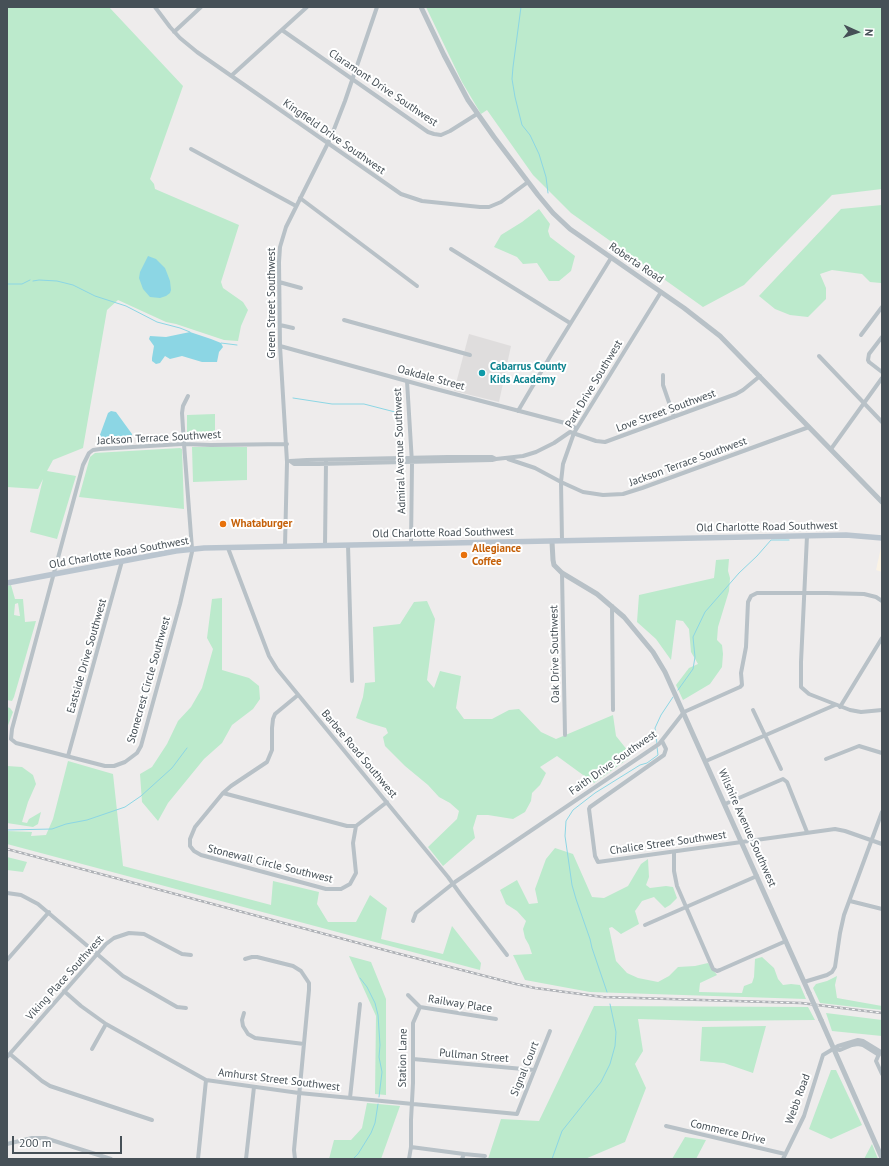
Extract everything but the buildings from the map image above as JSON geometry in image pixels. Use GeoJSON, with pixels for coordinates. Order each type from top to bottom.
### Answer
{"type":"FeatureCollection","features":[{"type":"Feature","properties":{"kind":"main road","name":"Old Charlotte Road Southwest"},"geometry":{"type":"LineString","coordinates":[[7,583],[192,549],[807,536],[864,536],[882,538]]}},
{"type":"Feature","properties":{"kind":"street","name":"Kingfield Drive Southwest"},"geometry":{"type":"LineString","coordinates":[[155,7],[174,32],[189,46],[401,194],[422,201],[480,207],[501,202],[528,182]]}},
{"type":"Feature","properties":{"kind":"street"},"geometry":{"type":"LineString","coordinates":[[174,32],[201,7]]}},
{"type":"Feature","properties":{"kind":"street"},"geometry":{"type":"LineString","coordinates":[[231,76],[306,7]]}},
{"type":"Feature","properties":{"kind":"street","name":"Green Street Southwest"},"geometry":{"type":"LineString","coordinates":[[285,546],[289,462],[280,346],[279,262],[281,241],[296,206],[328,143],[377,7]]}},
{"type":"Feature","properties":{"kind":"street","name":"Roberta Road"},"geometry":{"type":"LineString","coordinates":[[421,7],[458,82],[478,114],[528,182],[553,213],[564,224],[703,322],[720,336],[882,502]]}},
{"type":"Feature","properties":{"kind":"street","name":"Claramont Drive Southwest"},"geometry":{"type":"LineString","coordinates":[[282,30],[434,134],[441,134],[450,131],[478,114]]}},
{"type":"Feature","properties":{"kind":"street"},"geometry":{"type":"LineString","coordinates":[[191,149],[296,206]]}},
{"type":"Feature","properties":{"kind":"street"},"geometry":{"type":"LineString","coordinates":[[300,198],[417,286]]}},
{"type":"Feature","properties":{"kind":"street"},"geometry":{"type":"LineString","coordinates":[[451,249],[570,323]]}},
{"type":"Feature","properties":{"kind":"street"},"geometry":{"type":"LineString","coordinates":[[518,410],[611,258]]}},
{"type":"Feature","properties":{"kind":"street"},"geometry":{"type":"LineString","coordinates":[[279,282],[301,288]]}},
{"type":"Feature","properties":{"kind":"street","name":"Park Drive Southwest"},"geometry":{"type":"LineString","coordinates":[[562,541],[561,482],[564,459],[574,433],[661,292]]}},
{"type":"Feature","properties":{"kind":"street"},"geometry":{"type":"LineString","coordinates":[[861,335],[882,307]]}},
{"type":"Feature","properties":{"kind":"street"},"geometry":{"type":"LineString","coordinates":[[344,320],[470,355]]}},
{"type":"Feature","properties":{"kind":"street"},"geometry":{"type":"LineString","coordinates":[[280,324],[293,328]]}},
{"type":"Feature","properties":{"kind":"street"},"geometry":{"type":"LineString","coordinates":[[882,337],[869,354],[868,360],[882,372]]}},
{"type":"Feature","properties":{"kind":"street","name":"Oakdale Street"},"geometry":{"type":"LineString","coordinates":[[280,346],[518,410],[564,423],[576,428]]}},
{"type":"Feature","properties":{"kind":"street"},"geometry":{"type":"LineString","coordinates":[[819,356],[882,422]]}},
{"type":"Feature","properties":{"kind":"street"},"geometry":{"type":"LineString","coordinates":[[663,375],[663,385],[674,417]]}},
{"type":"Feature","properties":{"kind":"street","name":"Love Street Southwest"},"geometry":{"type":"LineString","coordinates":[[574,433],[596,441],[605,442],[736,394],[760,376]]}},
{"type":"Feature","properties":{"kind":"street"},"geometry":{"type":"LineString","coordinates":[[831,449],[882,378]]}},
{"type":"Feature","properties":{"kind":"street","name":"Admiral Avenue Southwest"},"geometry":{"type":"LineString","coordinates":[[406,381],[412,460],[411,544]]}},
{"type":"Feature","properties":{"kind":"street","name":"Stonecrest Circle Southwest"},"geometry":{"type":"LineString","coordinates":[[52,575],[11,733],[11,738],[16,743],[94,764],[114,766],[125,762],[137,753],[142,740],[180,604],[192,549],[182,413],[183,406],[188,396]]}},
{"type":"Feature","properties":{"kind":"street","name":"Jackson Terrace Southwest"},"geometry":{"type":"LineString","coordinates":[[504,458],[518,461],[561,482],[592,494],[623,494],[810,427]]}},
{"type":"Feature","properties":{"kind":"street","name":"Jackson Terrace Southwest"},"geometry":{"type":"LineString","coordinates":[[289,462],[294,464],[412,460],[492,460],[523,456],[536,452],[554,443],[570,432],[574,433]]}},
{"type":"Feature","properties":{"kind":"street","name":"Jackson Terrace Southwest"},"geometry":{"type":"LineString","coordinates":[[52,575],[83,465],[89,453],[93,450],[184,444],[287,444]]}},
{"type":"Feature","properties":{"kind":"street"},"geometry":{"type":"LineString","coordinates":[[325,546],[326,462]]}},
{"type":"Feature","properties":{"kind":"street"},"geometry":{"type":"LineString","coordinates":[[807,536],[800,685],[803,690],[809,694],[850,710],[861,712],[882,710]]}},
{"type":"Feature","properties":{"kind":"street"},"geometry":{"type":"LineString","coordinates":[[552,542],[554,565],[562,573]]}},
{"type":"Feature","properties":{"kind":"street"},"geometry":{"type":"LineString","coordinates":[[348,545],[352,682]]}},
{"type":"Feature","properties":{"kind":"street","name":"Barbee Road Southwest"},"geometry":{"type":"LineString","coordinates":[[228,548],[269,656],[277,669],[453,883],[507,955]]}},
{"type":"Feature","properties":{"kind":"street","name":"Eastside Drive Southwest"},"geometry":{"type":"LineString","coordinates":[[68,756],[122,561]]}},
{"type":"Feature","properties":{"kind":"street","name":"Wilshire Avenue Southwest"},"geometry":{"type":"LineString","coordinates":[[562,573],[587,587],[612,606],[637,632],[653,652],[665,672],[882,1158]]}},
{"type":"Feature","properties":{"kind":"street","name":"Oak Drive Southwest"},"geometry":{"type":"LineString","coordinates":[[562,573],[564,735]]}},
{"type":"Feature","properties":{"kind":"street","name":"Faith Drive Southwest"},"geometry":{"type":"LineString","coordinates":[[412,922],[416,913],[453,883],[659,744],[684,712],[735,690],[742,685],[741,673],[746,647],[748,602],[751,596],[757,593],[804,592],[864,594],[876,597],[882,601]]}},
{"type":"Feature","properties":{"kind":"street"},"geometry":{"type":"LineString","coordinates":[[612,606],[613,710]]}},
{"type":"Feature","properties":{"kind":"street"},"geometry":{"type":"LineString","coordinates":[[840,706],[882,638]]}},
{"type":"Feature","properties":{"kind":"street","name":"Stonewall Circle Southwest"},"geometry":{"type":"LineString","coordinates":[[298,695],[280,709],[273,719],[272,750],[267,762],[223,793],[209,808],[190,836],[190,844],[194,852],[201,855],[326,888],[341,889],[350,884],[354,879],[356,872],[353,843],[356,826]]}},
{"type":"Feature","properties":{"kind":"street"},"geometry":{"type":"LineString","coordinates":[[706,761],[835,704]]}},
{"type":"Feature","properties":{"kind":"street"},"geometry":{"type":"LineString","coordinates":[[753,710],[781,769]]}},
{"type":"Feature","properties":{"kind":"street","name":"Chalice Street Southwest"},"geometry":{"type":"LineString","coordinates":[[659,744],[666,749],[664,755],[590,807],[595,856],[598,862],[835,829],[882,844]]}},
{"type":"Feature","properties":{"kind":"street"},"geometry":{"type":"LineString","coordinates":[[826,759],[859,746],[882,754]]}},
{"type":"Feature","properties":{"kind":"street"},"geometry":{"type":"LineString","coordinates":[[725,804],[783,779],[787,782],[807,832]]}},
{"type":"Feature","properties":{"kind":"street"},"geometry":{"type":"LineString","coordinates":[[223,793],[347,826],[356,826],[387,802]]}},
{"type":"Feature","properties":{"kind":"street"},"geometry":{"type":"LineString","coordinates":[[804,982],[827,975],[832,972],[835,967],[840,933],[882,812]]}},
{"type":"Feature","properties":{"kind":"street"},"geometry":{"type":"LineString","coordinates":[[674,852],[675,880],[713,969],[717,971],[786,941]]}},
{"type":"Feature","properties":{"kind":"street"},"geometry":{"type":"LineString","coordinates":[[645,925],[757,876]]}},
{"type":"Feature","properties":{"kind":"street"},"geometry":{"type":"LineString","coordinates":[[7,893],[21,895],[28,898],[49,912],[115,970],[134,984],[177,1007],[186,1008]]}},
{"type":"Feature","properties":{"kind":"street"},"geometry":{"type":"LineString","coordinates":[[850,901],[882,909]]}},
{"type":"Feature","properties":{"kind":"street"},"geometry":{"type":"LineString","coordinates":[[7,960],[49,912]]}},
{"type":"Feature","properties":{"kind":"street","name":"Viking Place Southwest"},"geometry":{"type":"LineString","coordinates":[[7,1058],[64,991],[106,944],[114,938],[123,934],[144,934],[182,954],[191,955]]}},
{"type":"Feature","properties":{"kind":"street"},"geometry":{"type":"LineString","coordinates":[[245,959],[257,957],[293,966],[301,971],[309,982],[310,990],[294,1150],[295,1159]]}},
{"type":"Feature","properties":{"kind":"street","name":"Amhurst Street Southwest"},"geometry":{"type":"LineString","coordinates":[[64,991],[81,1006],[106,1024],[206,1080],[299,1093],[517,1114]]}},
{"type":"Feature","properties":{"kind":"street"},"geometry":{"type":"LineString","coordinates":[[408,995],[420,1007]]}},
{"type":"Feature","properties":{"kind":"street"},"geometry":{"type":"LineString","coordinates":[[350,1098],[360,1004]]}},
{"type":"Feature","properties":{"kind":"street","name":"Railway Place"},"geometry":{"type":"LineString","coordinates":[[420,1007],[496,1019]]}},
{"type":"Feature","properties":{"kind":"street","name":"Station Lane"},"geometry":{"type":"LineString","coordinates":[[409,1159],[411,1147],[413,1023],[420,1007]]}},
{"type":"Feature","properties":{"kind":"street"},"geometry":{"type":"LineString","coordinates":[[244,1014],[242,1020],[243,1026],[248,1034],[255,1038],[304,1044]]}},
{"type":"Feature","properties":{"kind":"street"},"geometry":{"type":"LineString","coordinates":[[92,1049],[106,1024]]}},
{"type":"Feature","properties":{"kind":"street","name":"Signal Court"},"geometry":{"type":"LineString","coordinates":[[517,1114],[550,1031]]}},
{"type":"Feature","properties":{"kind":"street"},"geometry":{"type":"LineString","coordinates":[[834,1049],[841,1045],[858,1040],[864,1041],[880,1053],[876,1061],[882,1074]]}},
{"type":"Feature","properties":{"kind":"street","name":"Webb Road"},"geometry":{"type":"LineString","coordinates":[[783,1159],[804,1116],[821,1058],[826,1053],[834,1049]]}},
{"type":"Feature","properties":{"kind":"street"},"geometry":{"type":"LineString","coordinates":[[10,1054],[50,1086],[152,1120]]}},
{"type":"Feature","properties":{"kind":"street","name":"Pullman Street"},"geometry":{"type":"LineString","coordinates":[[413,1059],[534,1070]]}},
{"type":"Feature","properties":{"kind":"street"},"geometry":{"type":"LineString","coordinates":[[198,1159],[206,1080]]}},
{"type":"Feature","properties":{"kind":"street"},"geometry":{"type":"LineString","coordinates":[[246,1159],[254,1087]]}},
{"type":"Feature","properties":{"kind":"street","name":"Commerce Drive"},"geometry":{"type":"LineString","coordinates":[[666,1126],[785,1154]]}},
{"type":"Feature","properties":{"kind":"street"},"geometry":{"type":"LineString","coordinates":[[7,1144],[32,1138],[45,1138],[111,1159]]}},
{"type":"Feature","properties":{"kind":"street"},"geometry":{"type":"LineString","coordinates":[[411,1147],[485,1156]]}},
{"type":"Feature","properties":{"kind":"street"},"geometry":{"type":"LineString","coordinates":[[462,1159],[464,1154]]}},
{"type":"Feature","properties":{"kind":"shaded area"},"geometry":{"type":"Polygon","coordinates":[[[469,334],[511,346],[499,402],[454,391],[469,334]]]}},
{"type":"Feature","properties":{"kind":"shaded area"},"geometry":{"type":"Polygon","coordinates":[[[882,543],[882,572],[876,570],[882,543]]]}},
{"type":"Feature","properties":{"kind":"green space"},"geometry":{"type":"Polygon","coordinates":[[[7,7],[109,7],[183,86],[150,179],[154,184],[155,189],[239,225],[221,282],[223,288],[243,302],[248,310],[241,326],[238,341],[224,340],[166,322],[118,300],[107,310],[83,448],[53,460],[47,471],[76,476],[57,539],[30,532],[43,479],[38,489],[7,487],[7,7]]]}},
{"type":"Feature","properties":{"kind":"green space"},"geometry":{"type":"Polygon","coordinates":[[[426,7],[882,7],[882,189],[832,195],[744,285],[703,307],[571,213],[533,175],[487,110],[481,114],[462,82],[426,7]]]}},
{"type":"Feature","properties":{"kind":"green space"},"geometry":{"type":"Polygon","coordinates":[[[882,205],[881,283],[870,282],[862,274],[832,270],[820,274],[826,288],[826,299],[808,317],[790,315],[775,309],[759,296],[841,209],[882,205]]]}},
{"type":"Feature","properties":{"kind":"green space"},"geometry":{"type":"Polygon","coordinates":[[[539,209],[550,224],[548,231],[550,237],[575,256],[571,271],[559,281],[549,281],[537,263],[523,264],[517,257],[494,247],[501,235],[539,209]]]}},
{"type":"Feature","properties":{"kind":"green space"},"geometry":{"type":"Polygon","coordinates":[[[215,414],[215,440],[189,440],[187,438],[187,415],[215,414]]]}},
{"type":"Feature","properties":{"kind":"green space"},"geometry":{"type":"Polygon","coordinates":[[[192,447],[247,447],[247,480],[193,482],[192,447]]]}},
{"type":"Feature","properties":{"kind":"green space"},"geometry":{"type":"Polygon","coordinates":[[[182,449],[184,509],[79,497],[90,457],[95,453],[182,449]]]}},
{"type":"Feature","properties":{"kind":"green space"},"geometry":{"type":"Polygon","coordinates":[[[729,559],[729,591],[718,627],[717,640],[722,645],[722,667],[710,684],[683,700],[676,685],[689,668],[698,664],[691,652],[689,629],[683,621],[676,620],[671,660],[656,639],[637,622],[639,595],[714,578],[716,560],[729,559]]]}},
{"type":"Feature","properties":{"kind":"green space"},"geometry":{"type":"Polygon","coordinates":[[[11,585],[15,599],[23,599],[25,622],[36,621],[12,701],[7,700],[7,586],[11,585]],[[18,603],[15,604],[14,615],[20,616],[18,603]]]}},
{"type":"Feature","properties":{"kind":"green space"},"geometry":{"type":"Polygon","coordinates":[[[222,598],[222,670],[249,678],[259,686],[260,699],[253,709],[232,725],[222,743],[204,759],[168,803],[158,821],[142,802],[140,774],[152,767],[167,744],[178,721],[191,707],[202,688],[213,649],[207,638],[212,599],[222,598]]]}},
{"type":"Feature","properties":{"kind":"green space"},"geometry":{"type":"Polygon","coordinates":[[[427,601],[435,619],[427,680],[434,688],[440,671],[461,676],[456,708],[464,719],[492,719],[509,710],[519,709],[541,732],[556,739],[613,715],[616,736],[632,756],[594,783],[557,756],[540,767],[546,773],[540,785],[532,793],[531,801],[525,812],[513,819],[488,815],[477,815],[473,828],[475,838],[443,866],[428,847],[457,819],[459,811],[450,803],[439,797],[385,746],[383,737],[388,733],[386,728],[356,718],[363,697],[365,683],[375,682],[373,627],[400,624],[414,602],[427,601]]]}},
{"type":"Feature","properties":{"kind":"green space"},"geometry":{"type":"Polygon","coordinates":[[[7,707],[13,712],[7,728],[7,707]]]}},
{"type":"Feature","properties":{"kind":"green space"},"geometry":{"type":"Polygon","coordinates":[[[68,761],[113,774],[123,866],[271,905],[273,881],[319,892],[317,904],[328,922],[356,922],[370,895],[387,908],[381,939],[443,954],[452,926],[481,963],[480,970],[7,844],[7,831],[32,832],[31,836],[46,835],[53,819],[68,761]]]}},
{"type":"Feature","properties":{"kind":"green space"},"geometry":{"type":"Polygon","coordinates":[[[7,766],[22,767],[33,775],[36,784],[28,802],[22,822],[27,823],[29,819],[41,812],[38,824],[33,827],[7,823],[7,766]]]}},
{"type":"Feature","properties":{"kind":"green space"},"geometry":{"type":"Polygon","coordinates":[[[555,848],[573,854],[592,897],[604,898],[628,886],[641,864],[648,859],[649,877],[646,885],[650,888],[666,886],[673,887],[677,898],[670,905],[665,908],[654,897],[642,901],[635,911],[639,924],[621,934],[612,927],[609,928],[616,961],[627,973],[638,978],[658,982],[669,976],[678,967],[695,966],[708,963],[717,975],[700,983],[699,992],[742,993],[744,986],[752,983],[754,977],[755,959],[762,957],[774,968],[778,979],[783,985],[800,985],[806,999],[590,992],[525,980],[513,955],[532,954],[523,929],[526,921],[517,911],[506,904],[500,890],[517,880],[529,904],[538,903],[535,889],[546,859],[555,848]]]}},
{"type":"Feature","properties":{"kind":"green space"},"geometry":{"type":"Polygon","coordinates":[[[7,857],[27,862],[23,872],[7,870],[7,857]]]}},
{"type":"Feature","properties":{"kind":"green space"},"geometry":{"type":"Polygon","coordinates":[[[349,956],[371,962],[386,999],[386,1095],[375,1094],[376,1016],[349,956]]]}},
{"type":"Feature","properties":{"kind":"green space"},"geometry":{"type":"Polygon","coordinates":[[[837,976],[835,985],[837,998],[882,1006],[882,1010],[820,1003],[813,988],[816,984],[837,976]]]}},
{"type":"Feature","properties":{"kind":"green space"},"geometry":{"type":"Polygon","coordinates":[[[594,1006],[808,1007],[815,1020],[702,1021],[638,1019],[643,1051],[635,1064],[646,1088],[625,1142],[585,1159],[488,1159],[501,1119],[539,1121],[594,1006]]]}},
{"type":"Feature","properties":{"kind":"green space"},"geometry":{"type":"Polygon","coordinates":[[[826,1013],[882,1020],[882,1036],[832,1031],[826,1013]]]}},
{"type":"Feature","properties":{"kind":"green space"},"geometry":{"type":"Polygon","coordinates":[[[766,1026],[753,1073],[724,1063],[700,1061],[702,1027],[766,1026]]]}},
{"type":"Feature","properties":{"kind":"green space"},"geometry":{"type":"Polygon","coordinates":[[[831,1070],[836,1070],[862,1125],[831,1139],[809,1129],[831,1070]]]}},
{"type":"Feature","properties":{"kind":"green space"},"geometry":{"type":"Polygon","coordinates":[[[367,1103],[400,1106],[381,1159],[329,1159],[334,1140],[351,1140],[362,1128],[367,1103]]]}},
{"type":"Feature","properties":{"kind":"green space"},"geometry":{"type":"Polygon","coordinates":[[[685,1137],[706,1140],[696,1159],[672,1159],[685,1137]]]}},
{"type":"Feature","properties":{"kind":"green space"},"geometry":{"type":"Polygon","coordinates":[[[872,1144],[878,1159],[864,1159],[872,1144]]]}},
{"type":"Feature","properties":{"kind":"water"},"geometry":{"type":"Polygon","coordinates":[[[148,256],[156,259],[165,268],[170,281],[171,290],[166,296],[160,298],[150,297],[143,289],[139,278],[140,272],[148,256]]]}},
{"type":"Feature","properties":{"kind":"water"},"geometry":{"type":"Polygon","coordinates":[[[190,332],[221,343],[223,347],[219,352],[217,362],[202,362],[182,356],[170,359],[165,356],[160,363],[156,364],[152,361],[154,346],[149,339],[150,336],[166,337],[190,332]]]}},
{"type":"Feature","properties":{"kind":"water"},"geometry":{"type":"Polygon","coordinates":[[[111,411],[116,412],[132,434],[132,438],[127,442],[119,444],[97,443],[108,413],[111,411]]]}},
{"type":"Feature","properties":{"kind":"waterway"},"geometry":{"type":"LineString","coordinates":[[521,7],[512,79],[522,125],[530,135],[539,154],[546,177],[548,193]]}},
{"type":"Feature","properties":{"kind":"waterway"},"geometry":{"type":"LineString","coordinates":[[7,284],[22,284],[30,280]]}},
{"type":"Feature","properties":{"kind":"waterway"},"geometry":{"type":"LineString","coordinates":[[33,281],[57,281],[73,285],[95,296],[126,306],[157,322],[190,332]]}},
{"type":"Feature","properties":{"kind":"waterway"},"geometry":{"type":"LineString","coordinates":[[220,344],[237,345]]}},
{"type":"Feature","properties":{"kind":"waterway"},"geometry":{"type":"LineString","coordinates":[[293,398],[332,404],[364,404],[395,412]]}},
{"type":"Feature","properties":{"kind":"waterway"},"geometry":{"type":"LineString","coordinates":[[678,690],[693,669],[695,657],[693,637],[705,612],[739,573],[771,540],[789,540]]}},
{"type":"Feature","properties":{"kind":"waterway"},"geometry":{"type":"LineString","coordinates":[[657,744],[655,728],[661,715],[673,697]]}},
{"type":"Feature","properties":{"kind":"waterway"},"geometry":{"type":"LineString","coordinates":[[607,992],[572,885],[565,836],[566,821],[573,810],[595,793],[658,755],[657,747]]}},
{"type":"Feature","properties":{"kind":"waterway"},"geometry":{"type":"LineString","coordinates":[[7,830],[52,829],[66,824],[87,820],[125,807],[141,796],[172,768],[187,748]]}},
{"type":"Feature","properties":{"kind":"waterway"},"geometry":{"type":"LineString","coordinates":[[360,978],[367,987],[375,1003],[378,1015],[380,1045],[379,1057],[382,1072],[379,1097]]}},
{"type":"Feature","properties":{"kind":"waterway"},"geometry":{"type":"LineString","coordinates":[[552,1159],[562,1131],[601,1082],[610,1064],[615,1046],[616,1032],[610,1004]]}},
{"type":"Feature","properties":{"kind":"waterway"},"geometry":{"type":"LineString","coordinates":[[353,1159],[358,1154],[371,1133],[375,1123],[378,1104]]}},
{"type":"Feature","properties":{"kind":"railway"},"geometry":{"type":"LineString","coordinates":[[7,849],[392,952],[535,988],[603,997],[801,1003],[882,1013]]}},
{"type":"Feature","properties":{"kind":"place","name":"Cabarrus County Kids Academy"},"geometry":{"type":"Point","coordinates":[482,373]}},
{"type":"Feature","properties":{"kind":"place","name":"Whataburger"},"geometry":{"type":"Point","coordinates":[223,524]}},
{"type":"Feature","properties":{"kind":"place","name":"Allegiance Coffee"},"geometry":{"type":"Point","coordinates":[464,555]}}]}
